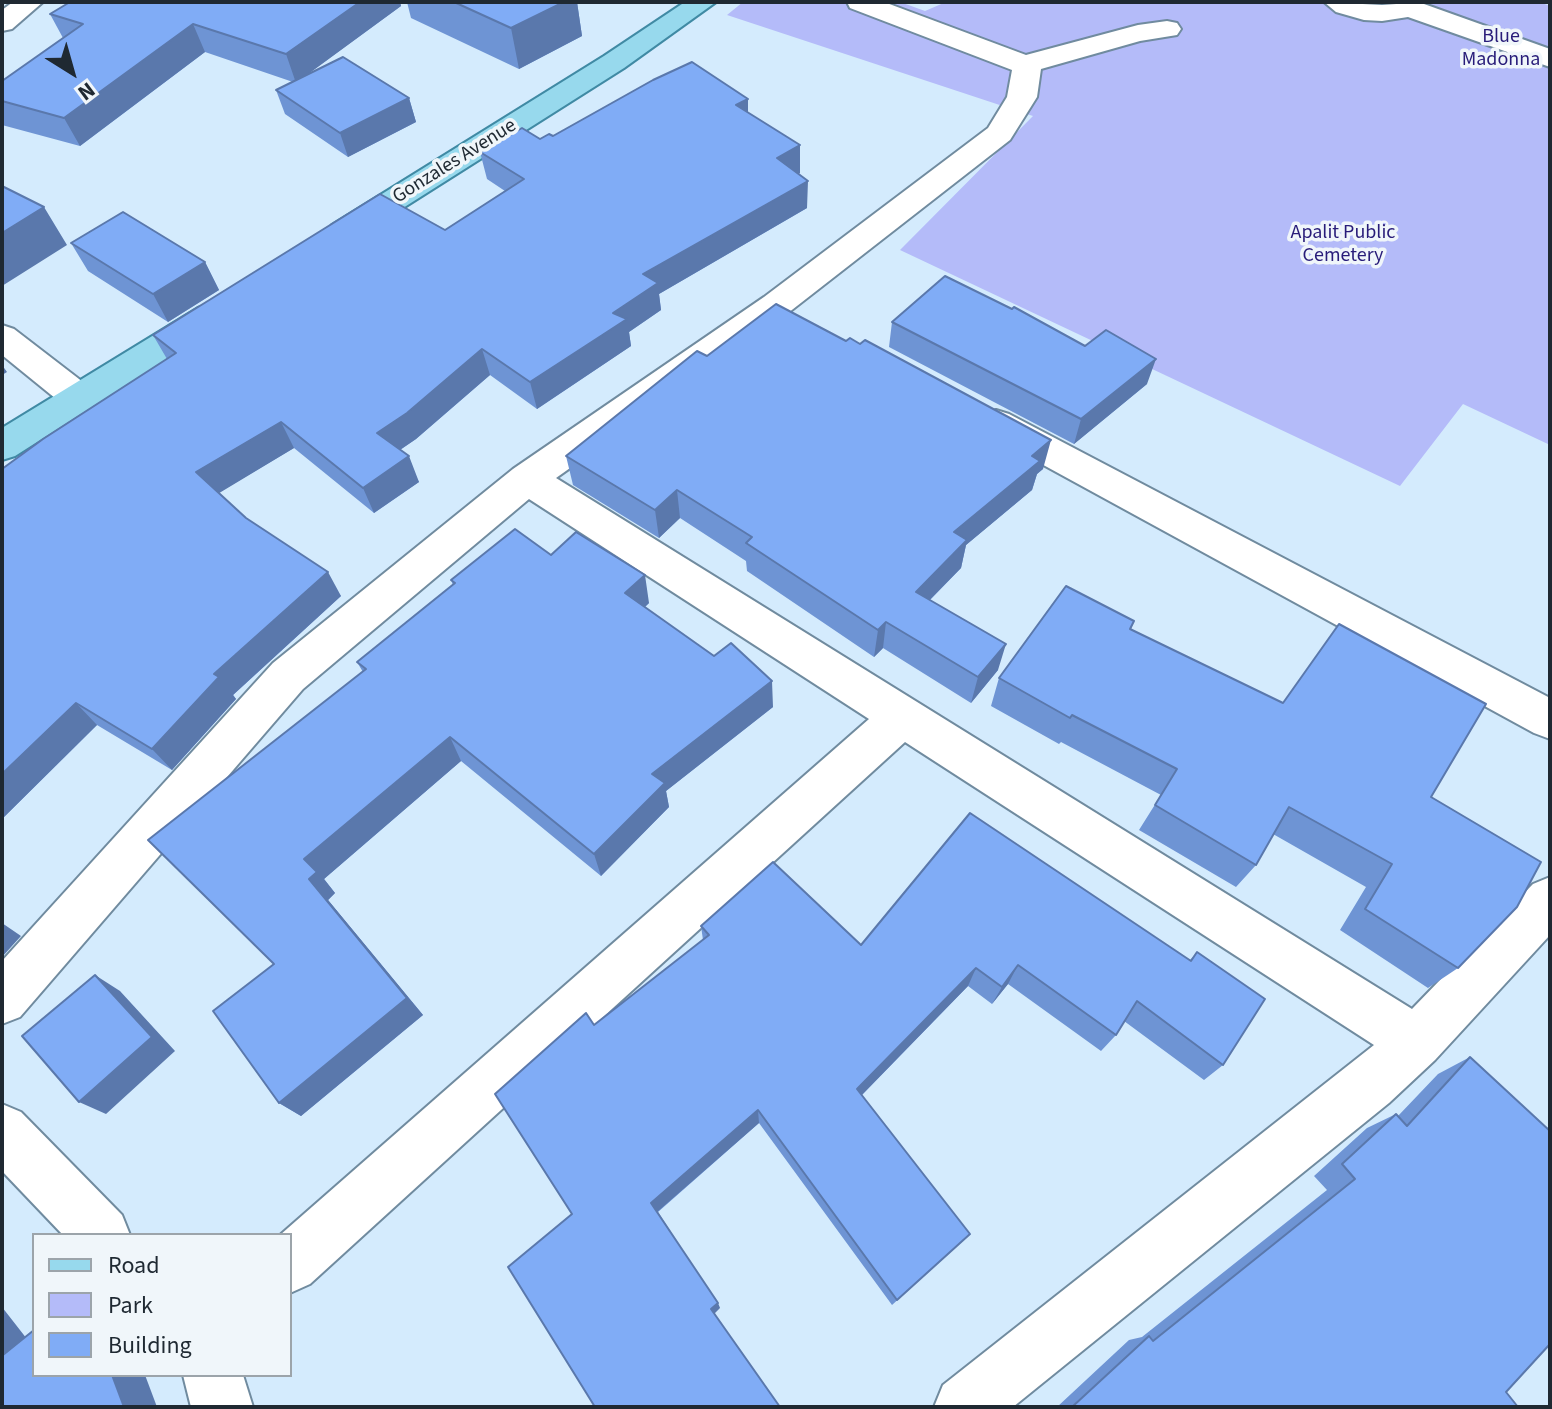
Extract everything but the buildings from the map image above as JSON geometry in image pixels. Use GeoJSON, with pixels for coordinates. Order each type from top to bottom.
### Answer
{"type":"FeatureCollection","features":[{"type":"Feature","properties":{"kind":"main road","name":"Gonzales Avenue"},"geometry":{"type":"LineString","coordinates":[[320,247],[614,62],[703,2]]}},
{"type":"Feature","properties":{"kind":"main road"},"geometry":{"type":"LineString","coordinates":[[2,446],[240,297]]}},
{"type":"Feature","properties":{"kind":"street"},"geometry":{"type":"LineString","coordinates":[[2,23],[30,2]]}},
{"type":"Feature","properties":{"kind":"street"},"geometry":{"type":"LineString","coordinates":[[860,2],[1016,63],[1027,64],[1138,33],[1167,29]]}},
{"type":"Feature","properties":{"kind":"street"},"geometry":{"type":"LineString","coordinates":[[1337,2],[1370,13],[1392,13],[1410,5],[1550,59]]}},
{"type":"Feature","properties":{"kind":"street"},"geometry":{"type":"LineString","coordinates":[[2,999],[288,676],[527,479],[790,313],[999,134],[1022,97],[1027,64]]}},
{"type":"Feature","properties":{"kind":"street"},"geometry":{"type":"LineString","coordinates":[[2,337],[79,398]]}},
{"type":"Feature","properties":{"kind":"street"},"geometry":{"type":"LineString","coordinates":[[959,403],[1550,720]]}},
{"type":"Feature","properties":{"kind":"street"},"geometry":{"type":"LineString","coordinates":[[527,479],[1417,1042]]}},
{"type":"Feature","properties":{"kind":"street"},"geometry":{"type":"LineString","coordinates":[[292,1262],[904,715]]}},
{"type":"Feature","properties":{"kind":"street"},"geometry":{"type":"LineString","coordinates":[[965,1407],[1370,1084],[1417,1042],[1550,900]]}},
{"type":"Feature","properties":{"kind":"street"},"geometry":{"type":"LineString","coordinates":[[2,1131],[100,1233]]}},
{"type":"Feature","properties":{"kind":"street"},"geometry":{"type":"LineString","coordinates":[[214,1377],[222,1407]]}},
{"type":"Feature","properties":{"kind":"green space","name":"Apalit Public Cemetery"},"geometry":{"type":"Polygon","coordinates":[[[743,2],[900,2],[925,11],[946,2],[1539,2],[1550,6],[1550,445],[1463,404],[1400,486],[900,250],[1033,116],[727,15],[743,2]]]}},
{"type":"Feature","properties":{"kind":"park label","name":"Blue Madonna"},"geometry":{"type":"Point","coordinates":[1501,50]}}]}
